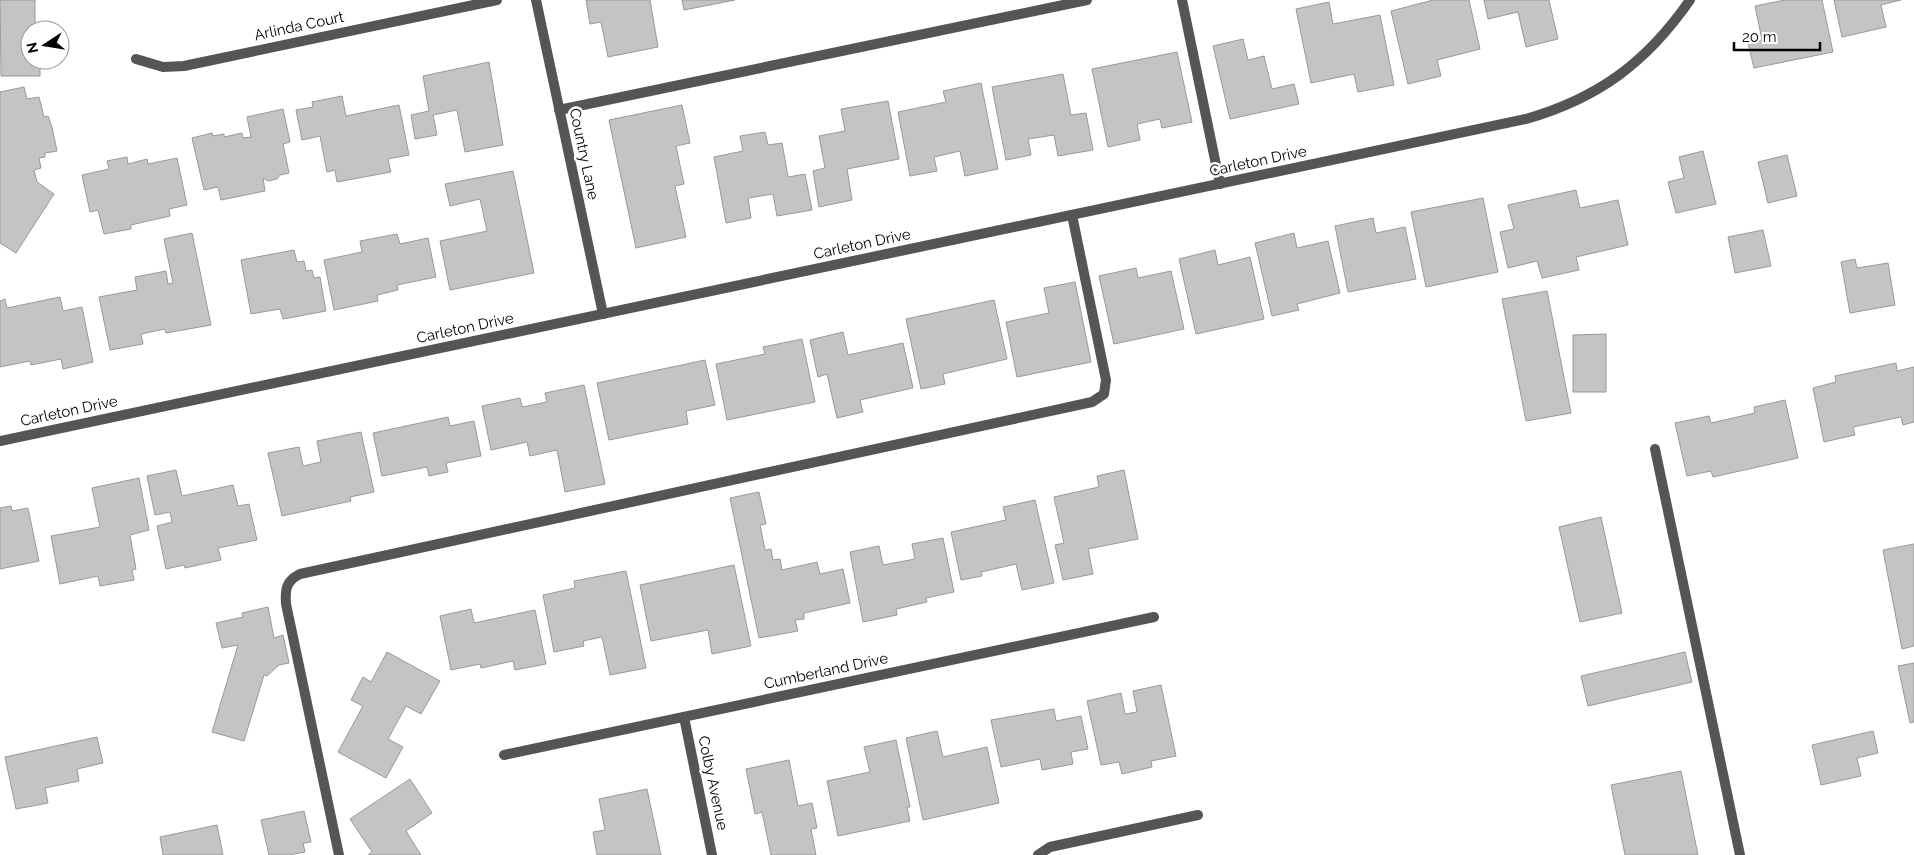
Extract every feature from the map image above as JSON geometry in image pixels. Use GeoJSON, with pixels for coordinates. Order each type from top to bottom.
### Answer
{"type":"FeatureCollection","features":[{"type":"Feature","properties":{"kind":"street","name":"Arlinda Court"},"geometry":{"type":"LineString","coordinates":[[136,59],[163,67],[184,66],[498,0]]}},
{"type":"Feature","properties":{"kind":"street","name":"Country Lane"},"geometry":{"type":"LineString","coordinates":[[536,0],[603,314]]}},
{"type":"Feature","properties":{"kind":"street"},"geometry":{"type":"LineString","coordinates":[[560,110],[1087,0]]}},
{"type":"Feature","properties":{"kind":"street"},"geometry":{"type":"LineString","coordinates":[[1182,0],[1220,184]]}},
{"type":"Feature","properties":{"kind":"street","name":"Carleton Drive"},"geometry":{"type":"LineString","coordinates":[[0,441],[1526,119],[1566,106],[1602,88],[1636,62],[1666,33],[1690,0]]}},
{"type":"Feature","properties":{"kind":"street"},"geometry":{"type":"LineString","coordinates":[[339,855],[286,604],[287,584],[292,578],[309,572],[1092,402],[1104,394],[1106,380],[1072,215]]}},
{"type":"Feature","properties":{"kind":"street"},"geometry":{"type":"LineString","coordinates":[[1655,449],[1740,855]]}},
{"type":"Feature","properties":{"kind":"street","name":"Cumberland Drive"},"geometry":{"type":"LineString","coordinates":[[504,755],[1154,617]]}},
{"type":"Feature","properties":{"kind":"street","name":"Colby Avenue"},"geometry":{"type":"LineString","coordinates":[[684,717],[712,855]]}},
{"type":"Feature","properties":{"kind":"street"},"geometry":{"type":"LineString","coordinates":[[1038,855],[1050,848],[1198,815]]}},
{"type":"Feature","properties":{"kind":"building"},"geometry":{"type":"Polygon","coordinates":[[[0,0],[35,0],[35,20],[20,20],[20,70],[40,70],[40,76],[1,76],[0,0]]]}},
{"type":"Feature","properties":{"kind":"building"},"geometry":{"type":"Polygon","coordinates":[[[586,0],[650,0],[658,47],[608,57],[601,22],[590,24],[586,0]]]}},
{"type":"Feature","properties":{"kind":"building"},"geometry":{"type":"Polygon","coordinates":[[[682,0],[735,0],[684,10],[682,0]]]}},
{"type":"Feature","properties":{"kind":"building"},"geometry":{"type":"Polygon","coordinates":[[[1433,0],[1469,0],[1480,49],[1437,60],[1441,76],[1408,84],[1391,11],[1433,0]]]}},
{"type":"Feature","properties":{"kind":"building"},"geometry":{"type":"Polygon","coordinates":[[[1484,0],[1549,0],[1558,39],[1526,47],[1518,12],[1488,19],[1484,0]]]}},
{"type":"Feature","properties":{"kind":"building"},"geometry":{"type":"Polygon","coordinates":[[[1785,0],[1822,0],[1833,52],[1754,68],[1748,43],[1762,40],[1755,6],[1785,0]]]}},
{"type":"Feature","properties":{"kind":"building"},"geometry":{"type":"Polygon","coordinates":[[[1834,0],[1901,0],[1881,5],[1886,27],[1842,37],[1834,0]]]}},
{"type":"Feature","properties":{"kind":"building"},"geometry":{"type":"Polygon","coordinates":[[[1329,2],[1333,24],[1380,15],[1394,85],[1358,92],[1354,74],[1311,83],[1296,9],[1329,2]]]}},
{"type":"Feature","properties":{"kind":"building"},"geometry":{"type":"Polygon","coordinates":[[[1243,39],[1248,60],[1264,56],[1272,89],[1294,84],[1299,104],[1230,119],[1213,46],[1243,39]]]}},
{"type":"Feature","properties":{"kind":"building"},"geometry":{"type":"Polygon","coordinates":[[[1177,52],[1192,122],[1162,128],[1160,119],[1137,124],[1140,140],[1108,147],[1092,69],[1177,52]]]}},
{"type":"Feature","properties":{"kind":"building"},"geometry":{"type":"Polygon","coordinates":[[[489,62],[503,145],[465,152],[457,110],[433,115],[437,135],[415,139],[411,115],[429,111],[423,76],[489,62]]]}},
{"type":"Feature","properties":{"kind":"building"},"geometry":{"type":"Polygon","coordinates":[[[1063,74],[1071,115],[1086,113],[1093,150],[1058,156],[1054,135],[1028,139],[1031,155],[1006,160],[992,87],[1063,74]]]}},
{"type":"Feature","properties":{"kind":"building"},"geometry":{"type":"Polygon","coordinates":[[[981,83],[998,169],[965,176],[960,151],[934,157],[937,171],[910,176],[898,112],[946,102],[943,91],[981,83]]]}},
{"type":"Feature","properties":{"kind":"building"},"geometry":{"type":"Polygon","coordinates":[[[24,87],[27,99],[39,97],[44,117],[48,116],[52,127],[57,151],[45,153],[45,157],[39,158],[41,168],[34,170],[37,182],[54,194],[16,253],[0,243],[0,92],[24,87]]]}},
{"type":"Feature","properties":{"kind":"building"},"geometry":{"type":"Polygon","coordinates":[[[342,96],[346,116],[399,105],[409,155],[388,159],[391,172],[337,182],[335,170],[327,172],[320,136],[302,140],[296,110],[313,107],[312,102],[342,96]]]}},
{"type":"Feature","properties":{"kind":"building"},"geometry":{"type":"Polygon","coordinates":[[[888,101],[899,159],[847,169],[852,200],[819,207],[813,171],[825,168],[819,136],[845,131],[841,109],[888,101]]]}},
{"type":"Feature","properties":{"kind":"building"},"geometry":{"type":"Polygon","coordinates":[[[682,105],[690,143],[676,146],[684,184],[675,186],[686,237],[636,248],[609,120],[682,105]]]}},
{"type":"Feature","properties":{"kind":"building"},"geometry":{"type":"Polygon","coordinates":[[[283,109],[290,142],[283,144],[289,173],[268,181],[263,178],[265,191],[221,200],[218,187],[204,190],[192,138],[212,133],[213,136],[224,134],[224,137],[242,133],[243,138],[251,137],[247,117],[283,109]]]}},
{"type":"Feature","properties":{"kind":"building"},"geometry":{"type":"Polygon","coordinates":[[[765,132],[768,145],[782,143],[788,177],[805,174],[812,210],[777,216],[773,194],[748,198],[751,218],[726,223],[714,157],[743,151],[740,136],[765,132]]]}},
{"type":"Feature","properties":{"kind":"building"},"geometry":{"type":"Polygon","coordinates":[[[1703,151],[1716,204],[1676,213],[1668,182],[1684,178],[1679,157],[1703,151]]]}},
{"type":"Feature","properties":{"kind":"building"},"geometry":{"type":"Polygon","coordinates":[[[1787,155],[1797,196],[1768,203],[1758,162],[1787,155]]]}},
{"type":"Feature","properties":{"kind":"building"},"geometry":{"type":"Polygon","coordinates":[[[127,157],[128,164],[147,159],[148,164],[177,158],[187,205],[169,209],[170,216],[131,225],[131,229],[104,234],[98,210],[90,212],[82,175],[109,169],[107,161],[127,157]]]}},
{"type":"Feature","properties":{"kind":"building"},"geometry":{"type":"Polygon","coordinates":[[[513,171],[534,273],[450,290],[440,241],[487,231],[480,199],[450,206],[445,184],[513,171]]]}},
{"type":"Feature","properties":{"kind":"building"},"geometry":{"type":"Polygon","coordinates":[[[1576,190],[1580,208],[1618,200],[1628,245],[1576,257],[1579,270],[1542,278],[1537,261],[1508,268],[1500,232],[1514,229],[1508,205],[1576,190]]]}},
{"type":"Feature","properties":{"kind":"building"},"geometry":{"type":"Polygon","coordinates":[[[1483,198],[1498,272],[1426,287],[1411,212],[1483,198]]]}},
{"type":"Feature","properties":{"kind":"building"},"geometry":{"type":"Polygon","coordinates":[[[1373,218],[1376,233],[1405,227],[1416,279],[1348,292],[1335,226],[1373,218]]]}},
{"type":"Feature","properties":{"kind":"building"},"geometry":{"type":"Polygon","coordinates":[[[1763,230],[1771,266],[1735,273],[1728,237],[1763,230]]]}},
{"type":"Feature","properties":{"kind":"building"},"geometry":{"type":"Polygon","coordinates":[[[192,233],[211,325],[166,333],[165,329],[141,334],[143,344],[110,350],[99,297],[137,290],[135,277],[166,271],[168,284],[173,283],[164,239],[192,233]]]}},
{"type":"Feature","properties":{"kind":"building"},"geometry":{"type":"Polygon","coordinates":[[[1294,233],[1297,248],[1328,241],[1340,293],[1297,304],[1299,310],[1272,316],[1255,243],[1294,233]]]}},
{"type":"Feature","properties":{"kind":"building"},"geometry":{"type":"Polygon","coordinates":[[[397,234],[400,244],[428,238],[436,277],[397,285],[398,290],[377,295],[378,301],[334,310],[324,260],[362,252],[360,241],[397,234]]]}},
{"type":"Feature","properties":{"kind":"building"},"geometry":{"type":"Polygon","coordinates":[[[294,250],[297,262],[304,261],[306,271],[312,270],[314,278],[320,277],[326,311],[283,319],[280,309],[251,314],[241,260],[294,250]]]}},
{"type":"Feature","properties":{"kind":"building"},"geometry":{"type":"Polygon","coordinates":[[[1215,250],[1218,265],[1250,257],[1264,319],[1196,334],[1179,259],[1215,250]]]}},
{"type":"Feature","properties":{"kind":"building"},"geometry":{"type":"Polygon","coordinates":[[[1855,259],[1857,268],[1888,263],[1895,305],[1850,313],[1841,262],[1855,259]]]}},
{"type":"Feature","properties":{"kind":"building"},"geometry":{"type":"Polygon","coordinates":[[[1136,268],[1138,278],[1171,271],[1184,329],[1114,344],[1099,276],[1136,268]]]}},
{"type":"Feature","properties":{"kind":"building"},"geometry":{"type":"Polygon","coordinates":[[[1075,282],[1091,362],[1017,377],[1006,322],[1049,313],[1044,288],[1075,282]]]}},
{"type":"Feature","properties":{"kind":"building"},"geometry":{"type":"Polygon","coordinates":[[[1547,291],[1571,413],[1526,421],[1502,299],[1547,291]]]}},
{"type":"Feature","properties":{"kind":"building"},"geometry":{"type":"Polygon","coordinates":[[[60,297],[63,311],[82,307],[93,362],[63,369],[61,359],[31,365],[30,361],[0,367],[0,301],[5,299],[7,308],[60,297]]]}},
{"type":"Feature","properties":{"kind":"building"},"geometry":{"type":"Polygon","coordinates":[[[994,300],[1007,359],[943,374],[945,384],[921,389],[906,319],[994,300]]]}},
{"type":"Feature","properties":{"kind":"building"},"geometry":{"type":"Polygon","coordinates":[[[843,332],[848,355],[903,343],[913,388],[860,400],[863,412],[837,418],[827,374],[818,377],[810,340],[843,332]]]}},
{"type":"Feature","properties":{"kind":"building"},"geometry":{"type":"Polygon","coordinates":[[[1606,334],[1606,392],[1573,392],[1573,335],[1606,334]]]}},
{"type":"Feature","properties":{"kind":"building"},"geometry":{"type":"Polygon","coordinates":[[[802,339],[815,402],[727,420],[716,364],[765,354],[763,347],[802,339]]]}},
{"type":"Feature","properties":{"kind":"building"},"geometry":{"type":"Polygon","coordinates":[[[705,360],[715,405],[686,411],[688,424],[609,440],[597,383],[705,360]]]}},
{"type":"Feature","properties":{"kind":"building"},"geometry":{"type":"Polygon","coordinates":[[[1896,363],[1897,371],[1914,367],[1914,422],[1903,425],[1901,417],[1853,427],[1855,435],[1824,442],[1813,388],[1836,382],[1835,376],[1896,363]]]}},
{"type":"Feature","properties":{"kind":"building"},"geometry":{"type":"Polygon","coordinates":[[[584,385],[605,484],[565,492],[557,450],[530,456],[527,442],[491,450],[482,406],[520,398],[522,407],[547,402],[545,393],[584,385]]]}},
{"type":"Feature","properties":{"kind":"building"},"geometry":{"type":"Polygon","coordinates":[[[1785,400],[1798,458],[1713,477],[1711,471],[1687,476],[1675,423],[1709,416],[1711,423],[1755,413],[1754,407],[1785,400]]]}},
{"type":"Feature","properties":{"kind":"building"},"geometry":{"type":"Polygon","coordinates":[[[448,417],[450,426],[474,421],[481,456],[446,463],[448,472],[429,476],[427,467],[382,476],[373,433],[448,417]]]}},
{"type":"Feature","properties":{"kind":"building"},"geometry":{"type":"Polygon","coordinates":[[[361,432],[374,492],[350,497],[351,501],[282,516],[268,453],[299,447],[303,466],[321,462],[317,441],[361,432]]]}},
{"type":"Feature","properties":{"kind":"building"},"geometry":{"type":"Polygon","coordinates":[[[176,470],[182,496],[233,485],[238,506],[249,504],[257,540],[218,548],[221,560],[185,568],[184,565],[166,569],[157,526],[172,522],[170,512],[155,515],[147,476],[176,470]]]}},
{"type":"Feature","properties":{"kind":"building"},"geometry":{"type":"Polygon","coordinates":[[[1124,470],[1138,539],[1088,549],[1093,574],[1063,580],[1055,545],[1064,543],[1054,497],[1099,487],[1097,476],[1124,470]]]}},
{"type":"Feature","properties":{"kind":"building"},"geometry":{"type":"Polygon","coordinates":[[[139,478],[149,530],[130,535],[136,569],[132,570],[134,580],[100,586],[98,576],[60,584],[51,536],[100,527],[92,488],[139,478]]]}},
{"type":"Feature","properties":{"kind":"building"},"geometry":{"type":"Polygon","coordinates":[[[759,492],[766,524],[760,525],[765,550],[771,549],[773,560],[780,559],[782,570],[817,562],[820,574],[843,569],[850,603],[804,613],[804,619],[795,620],[798,631],[759,638],[730,498],[759,492]]]}},
{"type":"Feature","properties":{"kind":"building"},"geometry":{"type":"Polygon","coordinates":[[[1035,500],[1054,583],[1022,590],[1016,564],[981,572],[982,576],[961,580],[951,532],[1006,520],[1003,507],[1035,500]]]}},
{"type":"Feature","properties":{"kind":"building"},"geometry":{"type":"Polygon","coordinates":[[[11,506],[12,511],[28,508],[39,561],[0,569],[0,508],[11,506]]]}},
{"type":"Feature","properties":{"kind":"building"},"geometry":{"type":"Polygon","coordinates":[[[1601,517],[1622,613],[1580,622],[1559,527],[1601,517]]]}},
{"type":"Feature","properties":{"kind":"building"},"geometry":{"type":"Polygon","coordinates":[[[943,538],[954,592],[926,598],[927,602],[896,609],[897,615],[863,622],[850,552],[879,546],[883,565],[915,559],[912,544],[943,538]]]}},
{"type":"Feature","properties":{"kind":"building"},"geometry":{"type":"Polygon","coordinates":[[[1914,544],[1914,646],[1902,649],[1883,550],[1914,544]]]}},
{"type":"Feature","properties":{"kind":"building"},"geometry":{"type":"Polygon","coordinates":[[[734,565],[751,646],[712,654],[708,630],[651,641],[640,585],[734,565]]]}},
{"type":"Feature","properties":{"kind":"building"},"geometry":{"type":"Polygon","coordinates":[[[626,571],[646,668],[610,675],[602,637],[583,641],[584,646],[554,652],[543,595],[575,588],[574,581],[626,571]]]}},
{"type":"Feature","properties":{"kind":"building"},"geometry":{"type":"Polygon","coordinates":[[[268,607],[274,638],[283,635],[289,663],[279,665],[267,676],[264,675],[244,741],[212,732],[238,645],[222,648],[216,623],[243,617],[242,613],[268,607]]]}},
{"type":"Feature","properties":{"kind":"building"},"geometry":{"type":"Polygon","coordinates":[[[471,609],[474,623],[535,610],[546,664],[515,670],[513,661],[481,668],[480,664],[451,670],[440,616],[471,609]]]}},
{"type":"Feature","properties":{"kind":"building"},"geometry":{"type":"Polygon","coordinates":[[[387,652],[440,681],[421,714],[406,706],[388,739],[403,747],[386,778],[338,752],[363,706],[351,700],[363,677],[371,682],[387,652]]]}},
{"type":"Feature","properties":{"kind":"building"},"geometry":{"type":"Polygon","coordinates":[[[1685,652],[1692,682],[1588,706],[1581,676],[1685,652]]]}},
{"type":"Feature","properties":{"kind":"building"},"geometry":{"type":"Polygon","coordinates":[[[1914,663],[1914,722],[1910,723],[1898,666],[1914,663]]]}},
{"type":"Feature","properties":{"kind":"building"},"geometry":{"type":"Polygon","coordinates":[[[1161,685],[1176,756],[1151,761],[1152,767],[1122,774],[1119,762],[1101,765],[1087,701],[1121,693],[1125,714],[1137,712],[1133,691],[1161,685]]]}},
{"type":"Feature","properties":{"kind":"building"},"geometry":{"type":"Polygon","coordinates":[[[1054,709],[1056,721],[1081,716],[1088,749],[1071,752],[1073,764],[1042,770],[1040,759],[1001,767],[991,720],[1054,709]]]}},
{"type":"Feature","properties":{"kind":"building"},"geometry":{"type":"Polygon","coordinates":[[[937,731],[943,757],[987,747],[999,803],[923,820],[906,738],[937,731]]]}},
{"type":"Feature","properties":{"kind":"building"},"geometry":{"type":"Polygon","coordinates":[[[1873,731],[1878,753],[1857,758],[1861,776],[1821,785],[1812,745],[1873,731]]]}},
{"type":"Feature","properties":{"kind":"building"},"geometry":{"type":"Polygon","coordinates":[[[97,737],[103,763],[77,769],[79,781],[45,788],[48,803],[16,809],[5,757],[97,737]]]}},
{"type":"Feature","properties":{"kind":"building"},"geometry":{"type":"Polygon","coordinates":[[[896,740],[910,807],[907,807],[910,821],[838,836],[827,781],[870,772],[864,747],[896,740]]]}},
{"type":"Feature","properties":{"kind":"building"},"geometry":{"type":"Polygon","coordinates":[[[789,760],[798,806],[812,803],[817,828],[811,829],[816,855],[771,855],[762,812],[755,814],[746,769],[789,760]]]}},
{"type":"Feature","properties":{"kind":"building"},"geometry":{"type":"Polygon","coordinates":[[[1681,771],[1698,855],[1625,855],[1611,785],[1681,771]]]}},
{"type":"Feature","properties":{"kind":"building"},"geometry":{"type":"Polygon","coordinates":[[[410,779],[432,813],[406,831],[421,855],[368,855],[372,852],[350,819],[410,779]]]}},
{"type":"Feature","properties":{"kind":"building"},"geometry":{"type":"Polygon","coordinates":[[[647,789],[661,855],[597,855],[593,832],[605,830],[599,799],[647,789]]]}},
{"type":"Feature","properties":{"kind":"building"},"geometry":{"type":"Polygon","coordinates":[[[304,811],[311,842],[303,843],[305,852],[289,855],[269,855],[261,820],[304,811]]]}},
{"type":"Feature","properties":{"kind":"building"},"geometry":{"type":"Polygon","coordinates":[[[217,825],[223,855],[163,855],[160,837],[217,825]]]}}]}
